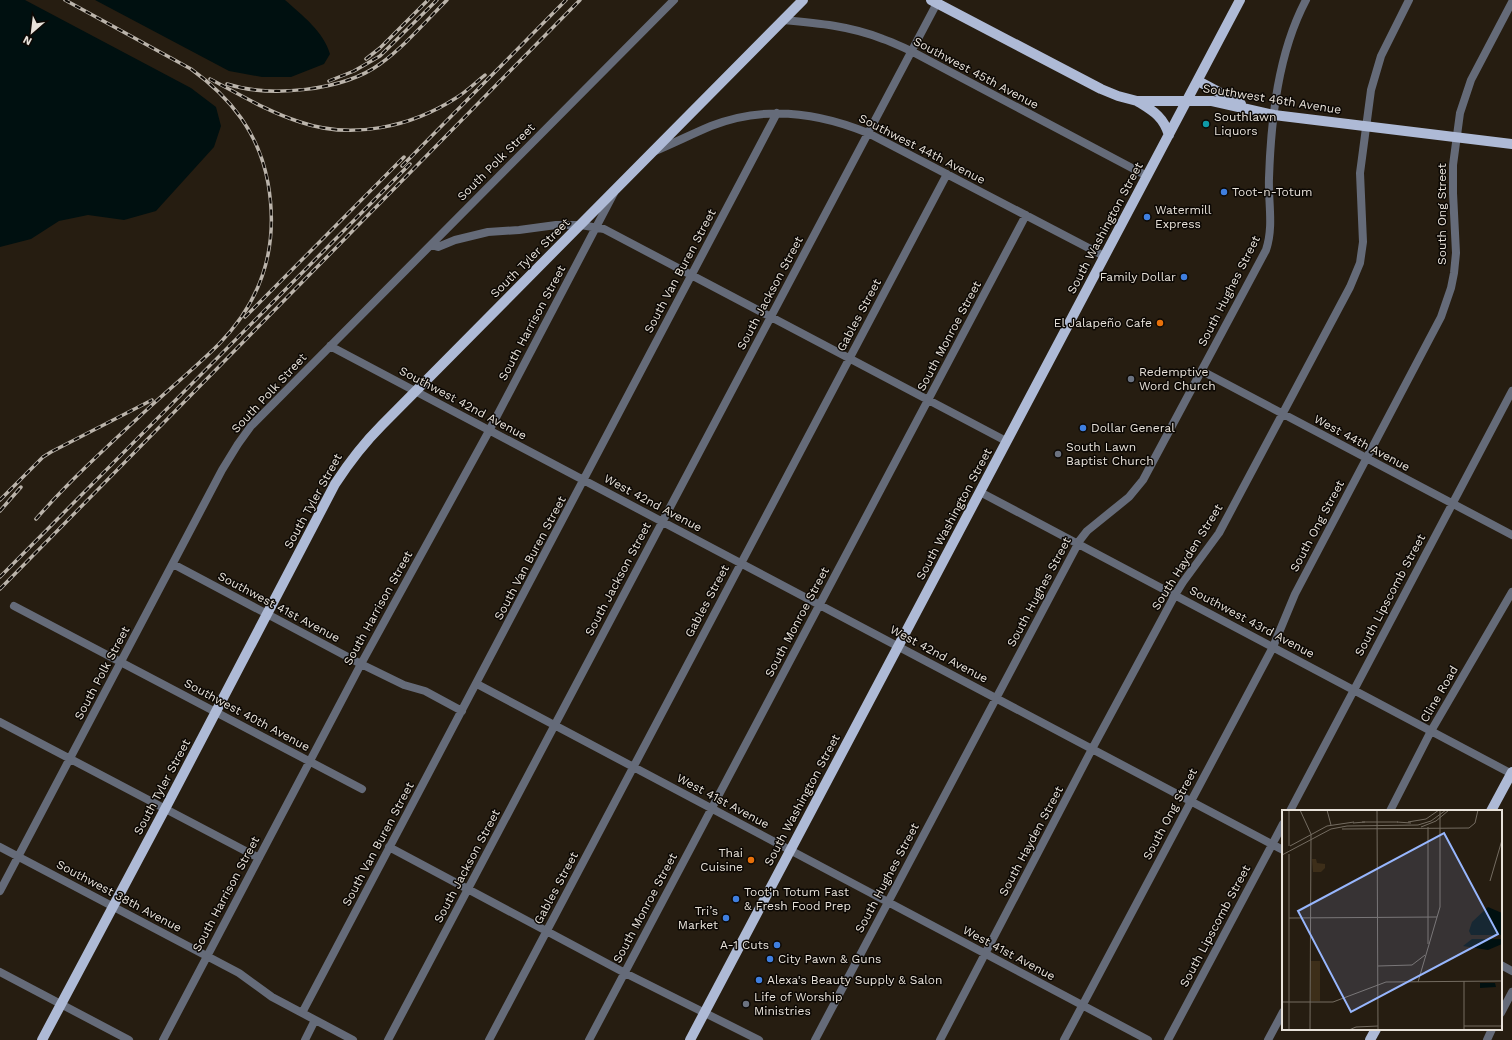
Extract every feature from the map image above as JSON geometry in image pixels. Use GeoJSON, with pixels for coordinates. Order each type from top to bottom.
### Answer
{"type":"FeatureCollection","features":[{"type":"Feature","properties":{"kind":"main road","name":"South Tyler Street"},"geometry":{"type":"LineString","coordinates":[[42,1040],[217,711],[335,484],[350,460],[363,444],[414,391],[581,225],[803,0]]}},
{"type":"Feature","properties":{"kind":"main road","name":"South Washington Street"},"geometry":{"type":"LineString","coordinates":[[690,1040],[1240,0]]}},
{"type":"Feature","properties":{"kind":"main road","name":"Southwest 46th Avenue"},"geometry":{"type":"LineString","coordinates":[[934,1],[1101,90],[1137,101],[1212,101],[1270,114],[1512,144]]}},
{"type":"Feature","properties":{"kind":"main road"},"geometry":{"type":"LineString","coordinates":[[1198,81],[1240,103],[1270,114]]}},
{"type":"Feature","properties":{"kind":"main road"},"geometry":{"type":"LineString","coordinates":[[1137,101],[1158,115],[1166,125],[1169,135]]}},
{"type":"Feature","properties":{"kind":"main road"},"geometry":{"type":"LineString","coordinates":[[1493,810],[1512,773]]}},
{"type":"Feature","properties":{"kind":"main road"},"geometry":{"type":"LineString","coordinates":[[1370,1040],[1375,1030]]}},
{"type":"Feature","properties":{"kind":"street","name":"South Polk Street"},"geometry":{"type":"LineString","coordinates":[[0,891],[222,470],[251,426],[674,0]]}},
{"type":"Feature","properties":{"kind":"street","name":"South Hughes Street"},"geometry":{"type":"LineString","coordinates":[[815,1040],[1078,544],[1087,531],[1128,496],[1143,480],[1261,260],[1270,240],[1271,232],[1269,195],[1270,114],[1284,58],[1294,28],[1306,0]]}},
{"type":"Feature","properties":{"kind":"street","name":"South Hayden Street"},"geometry":{"type":"LineString","coordinates":[[940,1040],[1092,749],[1175,595],[1219,533],[1350,287],[1360,262],[1363,242],[1360,173],[1372,90],[1381,56],[1409,0]]}},
{"type":"Feature","properties":{"kind":"street","name":"South Jackson Street"},"geometry":{"type":"LineString","coordinates":[[388,1040],[868,133],[911,51],[934,1]]}},
{"type":"Feature","properties":{"kind":"street","name":"South Ong Street"},"geometry":{"type":"LineString","coordinates":[[1064,1040],[1273,647],[1293,598],[1441,317],[1451,288],[1456,253],[1453,193],[1456,137],[1461,108],[1470,80],[1512,2]]}},
{"type":"Feature","properties":{"kind":"street","name":"Southwest 45th Avenue"},"geometry":{"type":"LineString","coordinates":[[783,20],[814,22],[851,29],[882,38],[911,51],[1147,176]]}},
{"type":"Feature","properties":{"kind":"street","name":"Southwest 44th Avenue"},"geometry":{"type":"LineString","coordinates":[[651,153],[712,126],[749,116],[777,113],[822,118],[848,125],[868,133],[1104,256]]}},
{"type":"Feature","properties":{"kind":"street","name":"South Van Buren Street"},"geometry":{"type":"LineString","coordinates":[[302,1013],[477,684],[777,113]]}},
{"type":"Feature","properties":{"kind":"street","name":"Gables Street"},"geometry":{"type":"LineString","coordinates":[[489,1040],[948,174]]}},
{"type":"Feature","properties":{"kind":"street","name":"South Harrison Street"},"geometry":{"type":"LineString","coordinates":[[163,1040],[361,664],[489,431],[616,189]]}},
{"type":"Feature","properties":{"kind":"street","name":"South Monroe Street"},"geometry":{"type":"LineString","coordinates":[[589,1040],[1026,215]]}},
{"type":"Feature","properties":{"kind":"street"},"geometry":{"type":"LineString","coordinates":[[431,245],[438,247],[456,240],[488,232],[556,225],[581,225],[604,229],[1006,441]]}},
{"type":"Feature","properties":{"kind":"street","name":"Southwest 42nd Avenue"},"geometry":{"type":"LineString","coordinates":[[330,346],[584,481]]}},
{"type":"Feature","properties":{"kind":"street","name":"West 44th Avenue"},"geometry":{"type":"LineString","coordinates":[[1202,371],[1512,535]]}},
{"type":"Feature","properties":{"kind":"street","name":"South Lipscomb Street"},"geometry":{"type":"LineString","coordinates":[[1291,810],[1512,391]]}},
{"type":"Feature","properties":{"kind":"street","name":"West 42nd Avenue"},"geometry":{"type":"LineString","coordinates":[[584,481],[1282,849]]}},
{"type":"Feature","properties":{"kind":"street","name":"Southwest 43rd Avenue"},"geometry":{"type":"LineString","coordinates":[[980,492],[1512,773]]}},
{"type":"Feature","properties":{"kind":"street","name":"Southwest 41st Avenue"},"geometry":{"type":"LineString","coordinates":[[173,564],[361,664],[404,685],[425,691],[462,711]]}},
{"type":"Feature","properties":{"kind":"street","name":"Cline Road"},"geometry":{"type":"LineString","coordinates":[[1391,810],[1432,731],[1512,592]]}},
{"type":"Feature","properties":{"kind":"street","name":"Southwest 40th Avenue"},"geometry":{"type":"LineString","coordinates":[[14,606],[217,711],[362,789]]}},
{"type":"Feature","properties":{"kind":"street","name":"West 41st Avenue"},"geometry":{"type":"LineString","coordinates":[[477,684],[791,850],[887,903],[1148,1040]]}},
{"type":"Feature","properties":{"kind":"street"},"geometry":{"type":"LineString","coordinates":[[0,722],[259,858]]}},
{"type":"Feature","properties":{"kind":"street","name":"South Lipscomb Street"},"geometry":{"type":"LineString","coordinates":[[1168,1040],[1282,826]]}},
{"type":"Feature","properties":{"kind":"street","name":"Southwest 38th Avenue"},"geometry":{"type":"LineString","coordinates":[[0,847],[244,976],[268,994],[353,1040]]}},
{"type":"Feature","properties":{"kind":"street"},"geometry":{"type":"LineString","coordinates":[[389,847],[625,973],[759,1040]]}},
{"type":"Feature","properties":{"kind":"street"},"geometry":{"type":"LineString","coordinates":[[1502,966],[1512,971]]}},
{"type":"Feature","properties":{"kind":"street"},"geometry":{"type":"LineString","coordinates":[[0,972],[129,1040]]}},
{"type":"Feature","properties":{"kind":"street"},"geometry":{"type":"LineString","coordinates":[[1502,1011],[1512,992]]}},
{"type":"Feature","properties":{"kind":"street"},"geometry":{"type":"LineString","coordinates":[[1268,1040],[1282,1014]]}},
{"type":"Feature","properties":{"kind":"street"},"geometry":{"type":"LineString","coordinates":[[305,1040],[315,1020]]}},
{"type":"Feature","properties":{"kind":"street"},"geometry":{"type":"LineString","coordinates":[[1487,1040],[1492,1030]]}},
{"type":"Feature","properties":{"kind":"shaded area"},"geometry":{"type":"Polygon","coordinates":[[[0,0],[25,0],[191,88],[216,107],[221,126],[214,147],[156,211],[124,220],[88,215],[59,221],[31,239],[0,247],[0,0]]]}},
{"type":"Feature","properties":{"kind":"shaded area"},"geometry":{"type":"Polygon","coordinates":[[[95,0],[285,0],[318,31],[330,54],[324,64],[291,77],[262,77],[229,71],[95,0]]]}},
{"type":"Feature","properties":{"kind":"railway"},"geometry":{"type":"LineString","coordinates":[[36,519],[92,460],[211,352],[234,327],[247,309],[257,290],[269,249],[271,228],[271,206],[264,165],[258,148],[250,133],[231,105],[219,92],[191,69],[65,0]]}},
{"type":"Feature","properties":{"kind":"railway"},"geometry":{"type":"LineString","coordinates":[[366,59],[380,48],[428,0]]}},
{"type":"Feature","properties":{"kind":"railway"},"geometry":{"type":"LineString","coordinates":[[329,81],[354,71],[380,56],[437,0]]}},
{"type":"Feature","properties":{"kind":"railway"},"geometry":{"type":"LineString","coordinates":[[227,84],[264,91],[285,91],[327,86],[347,80],[365,73],[389,57],[406,42],[447,0]]}},
{"type":"Feature","properties":{"kind":"railway"},"geometry":{"type":"LineString","coordinates":[[402,166],[566,0]]}},
{"type":"Feature","properties":{"kind":"railway"},"geometry":{"type":"LineString","coordinates":[[0,589],[580,0]]}},
{"type":"Feature","properties":{"kind":"railway"},"geometry":{"type":"LineString","coordinates":[[210,79],[265,108],[288,118],[320,127],[340,130],[360,130],[381,128],[420,117],[456,98],[485,75]]}},
{"type":"Feature","properties":{"kind":"railway"},"geometry":{"type":"LineString","coordinates":[[245,317],[404,157]]}},
{"type":"Feature","properties":{"kind":"railway"},"geometry":{"type":"LineString","coordinates":[[0,577],[410,164]]}},
{"type":"Feature","properties":{"kind":"railway"},"geometry":{"type":"LineString","coordinates":[[0,500],[43,457],[152,400]]}},
{"type":"Feature","properties":{"kind":"railway"},"geometry":{"type":"LineString","coordinates":[[0,511],[21,487]]}},
{"type":"Feature","properties":{"kind":"place","name":"Southlawn Liquors"},"geometry":{"type":"Point","coordinates":[1206,124]}},
{"type":"Feature","properties":{"kind":"place","name":"Toot-n-Totum"},"geometry":{"type":"Point","coordinates":[1224,192]}},
{"type":"Feature","properties":{"kind":"place","name":"Watermill Express"},"geometry":{"type":"Point","coordinates":[1147,217]}},
{"type":"Feature","properties":{"kind":"place","name":"Family Dollar"},"geometry":{"type":"Point","coordinates":[1184,277]}},
{"type":"Feature","properties":{"kind":"place","name":"El Jalapeño Cafe"},"geometry":{"type":"Point","coordinates":[1160,323]}},
{"type":"Feature","properties":{"kind":"place","name":"Redemptive Word Church"},"geometry":{"type":"Point","coordinates":[1131,379]}},
{"type":"Feature","properties":{"kind":"place","name":"Dollar General"},"geometry":{"type":"Point","coordinates":[1083,428]}},
{"type":"Feature","properties":{"kind":"place","name":"South Lawn Baptist Church"},"geometry":{"type":"Point","coordinates":[1058,454]}},
{"type":"Feature","properties":{"kind":"place","name":"Thai Cuisine"},"geometry":{"type":"Point","coordinates":[751,860]}},
{"type":"Feature","properties":{"kind":"place","name":"Toot'n Totum Fast & Fresh Food Prep"},"geometry":{"type":"Point","coordinates":[736,899]}},
{"type":"Feature","properties":{"kind":"place","name":"Tri’s Market"},"geometry":{"type":"Point","coordinates":[726,918]}},
{"type":"Feature","properties":{"kind":"place","name":"A-1 Cuts"},"geometry":{"type":"Point","coordinates":[777,945]}},
{"type":"Feature","properties":{"kind":"place","name":"City Pawn & Guns"},"geometry":{"type":"Point","coordinates":[770,959]}},
{"type":"Feature","properties":{"kind":"place","name":"Alexa's Beauty Supply & Salon"},"geometry":{"type":"Point","coordinates":[759,980]}},
{"type":"Feature","properties":{"kind":"place","name":"Life of Worship Ministries"},"geometry":{"type":"Point","coordinates":[746,1004]}}]}
